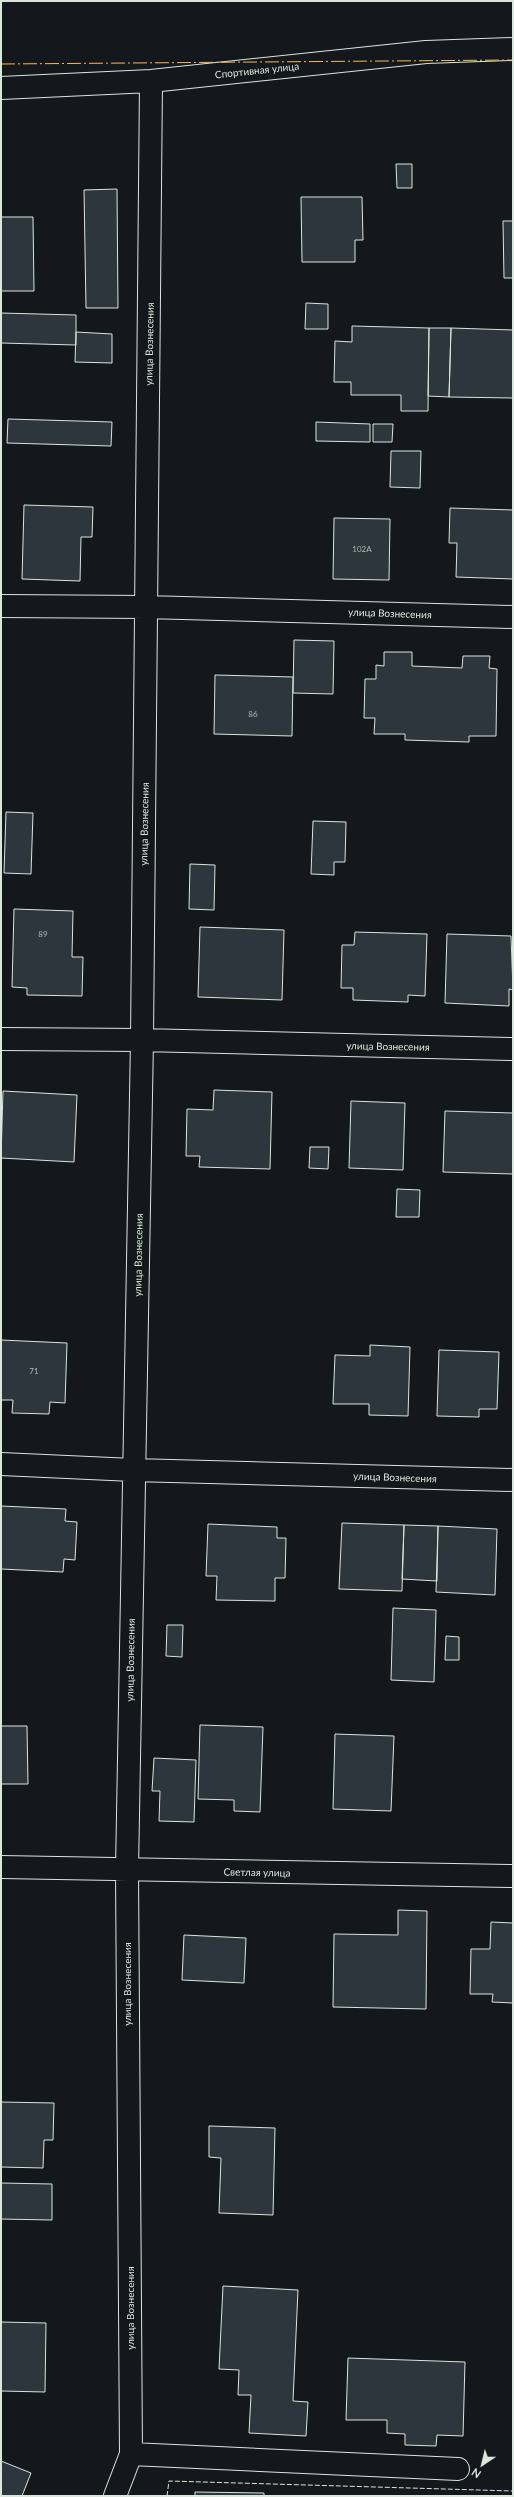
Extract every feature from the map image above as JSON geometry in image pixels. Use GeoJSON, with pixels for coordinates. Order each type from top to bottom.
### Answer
{"type":"FeatureCollection","features":[{"type":"Feature","properties":{"kind":"street","name":"Спортивная улица"},"geometry":{"type":"LineString","coordinates":[[1,88],[151,81],[426,52],[513,49]]}},
{"type":"Feature","properties":{"kind":"street","name":"улица Вознесения"},"geometry":{"type":"LineString","coordinates":[[115,2496],[131,2454],[127,1870],[133,1470],[142,1040],[151,81]]}},
{"type":"Feature","properties":{"kind":"street","name":"улица Вознесения"},"geometry":{"type":"LineString","coordinates":[[1,606],[146,607],[513,617]]}},
{"type":"Feature","properties":{"kind":"street","name":"улица Вознесения"},"geometry":{"type":"LineString","coordinates":[[1,1039],[142,1040],[513,1049]]}},
{"type":"Feature","properties":{"kind":"street","name":"улица Вознесения"},"geometry":{"type":"LineString","coordinates":[[1,1464],[133,1470],[513,1480]]}},
{"type":"Feature","properties":{"kind":"street","name":"Светлая улица"},"geometry":{"type":"LineString","coordinates":[[1,1867],[513,1876]]}},
{"type":"Feature","properties":{"kind":"street"},"geometry":{"type":"LineString","coordinates":[[131,2454],[458,2469]]}},
{"type":"Feature","properties":{"kind":"building"},"geometry":{"type":"Polygon","coordinates":[[[396,164],[412,164],[412,188],[397,188],[396,164]]]}},
{"type":"Feature","properties":{"kind":"building"},"geometry":{"type":"Polygon","coordinates":[[[117,189],[118,308],[86,308],[84,190],[117,189]]]}},
{"type":"Feature","properties":{"kind":"building"},"geometry":{"type":"Polygon","coordinates":[[[301,197],[362,197],[363,240],[355,240],[355,262],[302,262],[301,197]]]}},
{"type":"Feature","properties":{"kind":"building"},"geometry":{"type":"Polygon","coordinates":[[[1,217],[33,217],[34,291],[1,291],[1,217]]]}},
{"type":"Feature","properties":{"kind":"building"},"geometry":{"type":"Polygon","coordinates":[[[503,221],[513,221],[513,278],[504,278],[503,221]]]}},
{"type":"Feature","properties":{"kind":"building"},"geometry":{"type":"Polygon","coordinates":[[[306,303],[328,304],[328,329],[305,329],[306,303]]]}},
{"type":"Feature","properties":{"kind":"building"},"geometry":{"type":"Polygon","coordinates":[[[1,313],[76,315],[76,345],[1,343],[1,313]]]}},
{"type":"Feature","properties":{"kind":"building"},"geometry":{"type":"Polygon","coordinates":[[[352,326],[429,328],[428,411],[401,411],[401,395],[351,395],[351,382],[334,382],[335,341],[352,342],[352,326]]]}},
{"type":"Feature","properties":{"kind":"building"},"geometry":{"type":"Polygon","coordinates":[[[429,328],[451,328],[449,397],[428,396],[429,328]]]}},
{"type":"Feature","properties":{"kind":"building"},"geometry":{"type":"Polygon","coordinates":[[[451,328],[513,330],[513,398],[449,397],[451,328]]]}},
{"type":"Feature","properties":{"kind":"building"},"geometry":{"type":"Polygon","coordinates":[[[76,332],[112,334],[112,363],[75,362],[76,332]]]}},
{"type":"Feature","properties":{"kind":"building"},"geometry":{"type":"Polygon","coordinates":[[[8,419],[112,422],[111,446],[7,443],[8,419]]]}},
{"type":"Feature","properties":{"kind":"building"},"geometry":{"type":"Polygon","coordinates":[[[316,422],[370,424],[370,442],[316,441],[316,422]]]}},
{"type":"Feature","properties":{"kind":"building"},"geometry":{"type":"Polygon","coordinates":[[[373,424],[393,424],[392,442],[373,442],[373,424]]]}},
{"type":"Feature","properties":{"kind":"building"},"geometry":{"type":"Polygon","coordinates":[[[391,451],[421,451],[420,488],[390,487],[391,451]]]}},
{"type":"Feature","properties":{"kind":"building"},"geometry":{"type":"Polygon","coordinates":[[[24,505],[93,507],[92,537],[81,537],[80,581],[22,579],[24,505]]]}},
{"type":"Feature","properties":{"kind":"building"},"geometry":{"type":"Polygon","coordinates":[[[450,508],[513,510],[513,579],[456,577],[457,543],[449,543],[450,508]]]}},
{"type":"Feature","properties":{"kind":"building"},"geometry":{"type":"Polygon","coordinates":[[[334,518],[390,519],[389,580],[333,579],[334,518]]]}},
{"type":"Feature","properties":{"kind":"building"},"geometry":{"type":"Polygon","coordinates":[[[294,640],[334,641],[333,694],[293,693],[294,640]]]}},
{"type":"Feature","properties":{"kind":"building"},"geometry":{"type":"Polygon","coordinates":[[[384,652],[412,652],[412,666],[462,668],[463,656],[490,656],[489,668],[497,669],[496,736],[469,736],[469,742],[405,740],[405,734],[374,734],[375,718],[364,718],[365,679],[376,679],[376,665],[384,666],[384,652]]]}},
{"type":"Feature","properties":{"kind":"building"},"geometry":{"type":"Polygon","coordinates":[[[215,675],[293,677],[292,736],[214,734],[215,675]]]}},
{"type":"Feature","properties":{"kind":"building"},"geometry":{"type":"Polygon","coordinates":[[[6,812],[33,813],[31,874],[4,873],[6,812]]]}},
{"type":"Feature","properties":{"kind":"building"},"geometry":{"type":"Polygon","coordinates":[[[313,821],[346,822],[345,862],[334,862],[334,875],[311,874],[313,821]]]}},
{"type":"Feature","properties":{"kind":"building"},"geometry":{"type":"Polygon","coordinates":[[[190,864],[215,865],[214,910],[189,909],[190,864]]]}},
{"type":"Feature","properties":{"kind":"building"},"geometry":{"type":"Polygon","coordinates":[[[14,909],[73,911],[72,957],[83,957],[82,996],[27,995],[27,988],[12,987],[14,909]]]}},
{"type":"Feature","properties":{"kind":"building"},"geometry":{"type":"Polygon","coordinates":[[[200,927],[284,930],[282,1000],[198,997],[200,927]]]}},
{"type":"Feature","properties":{"kind":"building"},"geometry":{"type":"Polygon","coordinates":[[[355,932],[427,934],[425,996],[408,995],[408,1002],[353,1000],[353,988],[341,988],[342,945],[354,945],[355,932]]]}},
{"type":"Feature","properties":{"kind":"building"},"geometry":{"type":"Polygon","coordinates":[[[447,934],[511,936],[513,990],[509,989],[509,1006],[445,1003],[447,934]]]}},
{"type":"Feature","properties":{"kind":"building"},"geometry":{"type":"Polygon","coordinates":[[[214,1090],[272,1092],[270,1169],[199,1167],[200,1156],[186,1156],[187,1109],[213,1110],[214,1090]]]}},
{"type":"Feature","properties":{"kind":"building"},"geometry":{"type":"Polygon","coordinates":[[[3,1091],[77,1095],[74,1162],[1,1158],[3,1091]]]}},
{"type":"Feature","properties":{"kind":"building"},"geometry":{"type":"Polygon","coordinates":[[[351,1101],[405,1103],[403,1170],[349,1168],[351,1101]]]}},
{"type":"Feature","properties":{"kind":"building"},"geometry":{"type":"Polygon","coordinates":[[[445,1111],[513,1113],[513,1174],[443,1172],[445,1111]]]}},
{"type":"Feature","properties":{"kind":"building"},"geometry":{"type":"Polygon","coordinates":[[[310,1147],[329,1147],[328,1169],[309,1168],[310,1147]]]}},
{"type":"Feature","properties":{"kind":"building"},"geometry":{"type":"Polygon","coordinates":[[[397,1189],[420,1190],[419,1217],[396,1217],[397,1189]]]}},
{"type":"Feature","properties":{"kind":"building"},"geometry":{"type":"Polygon","coordinates":[[[1,1340],[67,1343],[65,1403],[50,1402],[49,1414],[12,1413],[13,1400],[1,1400],[1,1340]]]}},
{"type":"Feature","properties":{"kind":"building"},"geometry":{"type":"Polygon","coordinates":[[[370,1345],[410,1347],[408,1416],[369,1415],[369,1404],[333,1404],[335,1355],[370,1356],[370,1345]]]}},
{"type":"Feature","properties":{"kind":"building"},"geometry":{"type":"Polygon","coordinates":[[[439,1350],[499,1352],[497,1409],[479,1409],[479,1417],[437,1416],[439,1350]]]}},
{"type":"Feature","properties":{"kind":"building"},"geometry":{"type":"Polygon","coordinates":[[[1,1506],[66,1509],[65,1521],[77,1522],[75,1560],[64,1559],[63,1572],[1,1569],[1,1506]]]}},
{"type":"Feature","properties":{"kind":"building"},"geometry":{"type":"Polygon","coordinates":[[[342,1523],[404,1525],[402,1591],[339,1589],[342,1523]]]}},
{"type":"Feature","properties":{"kind":"building"},"geometry":{"type":"Polygon","coordinates":[[[208,1524],[277,1527],[277,1538],[286,1538],[285,1578],[275,1578],[275,1601],[216,1600],[217,1576],[206,1576],[208,1524]]]}},
{"type":"Feature","properties":{"kind":"building"},"geometry":{"type":"Polygon","coordinates":[[[404,1525],[438,1526],[437,1581],[402,1579],[404,1525]]]}},
{"type":"Feature","properties":{"kind":"building"},"geometry":{"type":"Polygon","coordinates":[[[438,1526],[497,1529],[495,1595],[436,1592],[438,1526]]]}},
{"type":"Feature","properties":{"kind":"building"},"geometry":{"type":"Polygon","coordinates":[[[393,1608],[436,1610],[434,1682],[391,1680],[393,1608]]]}},
{"type":"Feature","properties":{"kind":"building"},"geometry":{"type":"Polygon","coordinates":[[[167,1625],[183,1625],[182,1657],[166,1656],[167,1625]]]}},
{"type":"Feature","properties":{"kind":"building"},"geometry":{"type":"Polygon","coordinates":[[[446,1636],[459,1637],[459,1660],[445,1660],[446,1636]]]}},
{"type":"Feature","properties":{"kind":"building"},"geometry":{"type":"Polygon","coordinates":[[[200,1725],[263,1727],[260,1812],[234,1811],[234,1800],[198,1799],[200,1725]]]}},
{"type":"Feature","properties":{"kind":"building"},"geometry":{"type":"Polygon","coordinates":[[[1,1726],[27,1726],[28,1784],[1,1784],[1,1726]]]}},
{"type":"Feature","properties":{"kind":"building"},"geometry":{"type":"Polygon","coordinates":[[[335,1734],[394,1736],[391,1811],[333,1809],[335,1734]]]}},
{"type":"Feature","properties":{"kind":"building"},"geometry":{"type":"Polygon","coordinates":[[[154,1758],[196,1760],[194,1822],[159,1821],[160,1791],[152,1791],[154,1758]]]}},
{"type":"Feature","properties":{"kind":"building"},"geometry":{"type":"Polygon","coordinates":[[[398,1910],[427,1911],[426,2009],[333,2007],[334,1934],[398,1935],[398,1910]]]}},
{"type":"Feature","properties":{"kind":"building"},"geometry":{"type":"Polygon","coordinates":[[[491,1922],[513,1923],[513,2003],[492,2002],[493,1994],[470,1994],[471,1949],[490,1949],[491,1922]]]}},
{"type":"Feature","properties":{"kind":"building"},"geometry":{"type":"Polygon","coordinates":[[[184,1935],[246,1938],[244,1983],[182,1980],[184,1935]]]}},
{"type":"Feature","properties":{"kind":"building"},"geometry":{"type":"Polygon","coordinates":[[[1,2102],[54,2103],[53,2140],[44,2140],[43,2168],[1,2167],[1,2102]]]}},
{"type":"Feature","properties":{"kind":"building"},"geometry":{"type":"Polygon","coordinates":[[[209,2126],[275,2128],[273,2215],[219,2213],[221,2158],[209,2157],[209,2126]]]}},
{"type":"Feature","properties":{"kind":"building"},"geometry":{"type":"Polygon","coordinates":[[[1,2183],[52,2184],[52,2220],[1,2219],[1,2183]]]}},
{"type":"Feature","properties":{"kind":"building"},"geometry":{"type":"Polygon","coordinates":[[[223,2286],[298,2290],[293,2401],[308,2402],[306,2436],[249,2433],[251,2395],[238,2395],[239,2370],[219,2369],[223,2286]]]}},
{"type":"Feature","properties":{"kind":"building"},"geometry":{"type":"Polygon","coordinates":[[[1,2322],[46,2323],[45,2392],[1,2391],[1,2322]]]}},
{"type":"Feature","properties":{"kind":"building"},"geometry":{"type":"Polygon","coordinates":[[[348,2358],[465,2362],[463,2436],[437,2435],[436,2446],[405,2445],[405,2434],[387,2433],[387,2420],[346,2420],[348,2358]]]}},
{"type":"Feature","properties":{"kind":"building"},"geometry":{"type":"Polygon","coordinates":[[[1,2461],[31,2473],[22,2496],[1,2496],[1,2461]]]}},
{"type":"Feature","properties":{"kind":"building"},"geometry":{"type":"Polygon","coordinates":[[[195,2492],[264,2493],[264,2496],[195,2496],[195,2492]]]}},
{"type":"Feature","properties":{"kind":"fence"},"geometry":{"type":"LineString","coordinates":[[167,2496],[169,2481],[513,2491]]}},
{"type":"Feature","properties":{"kind":"power"},"geometry":{"type":"LineString","coordinates":[[1,64],[513,60]]}}]}
